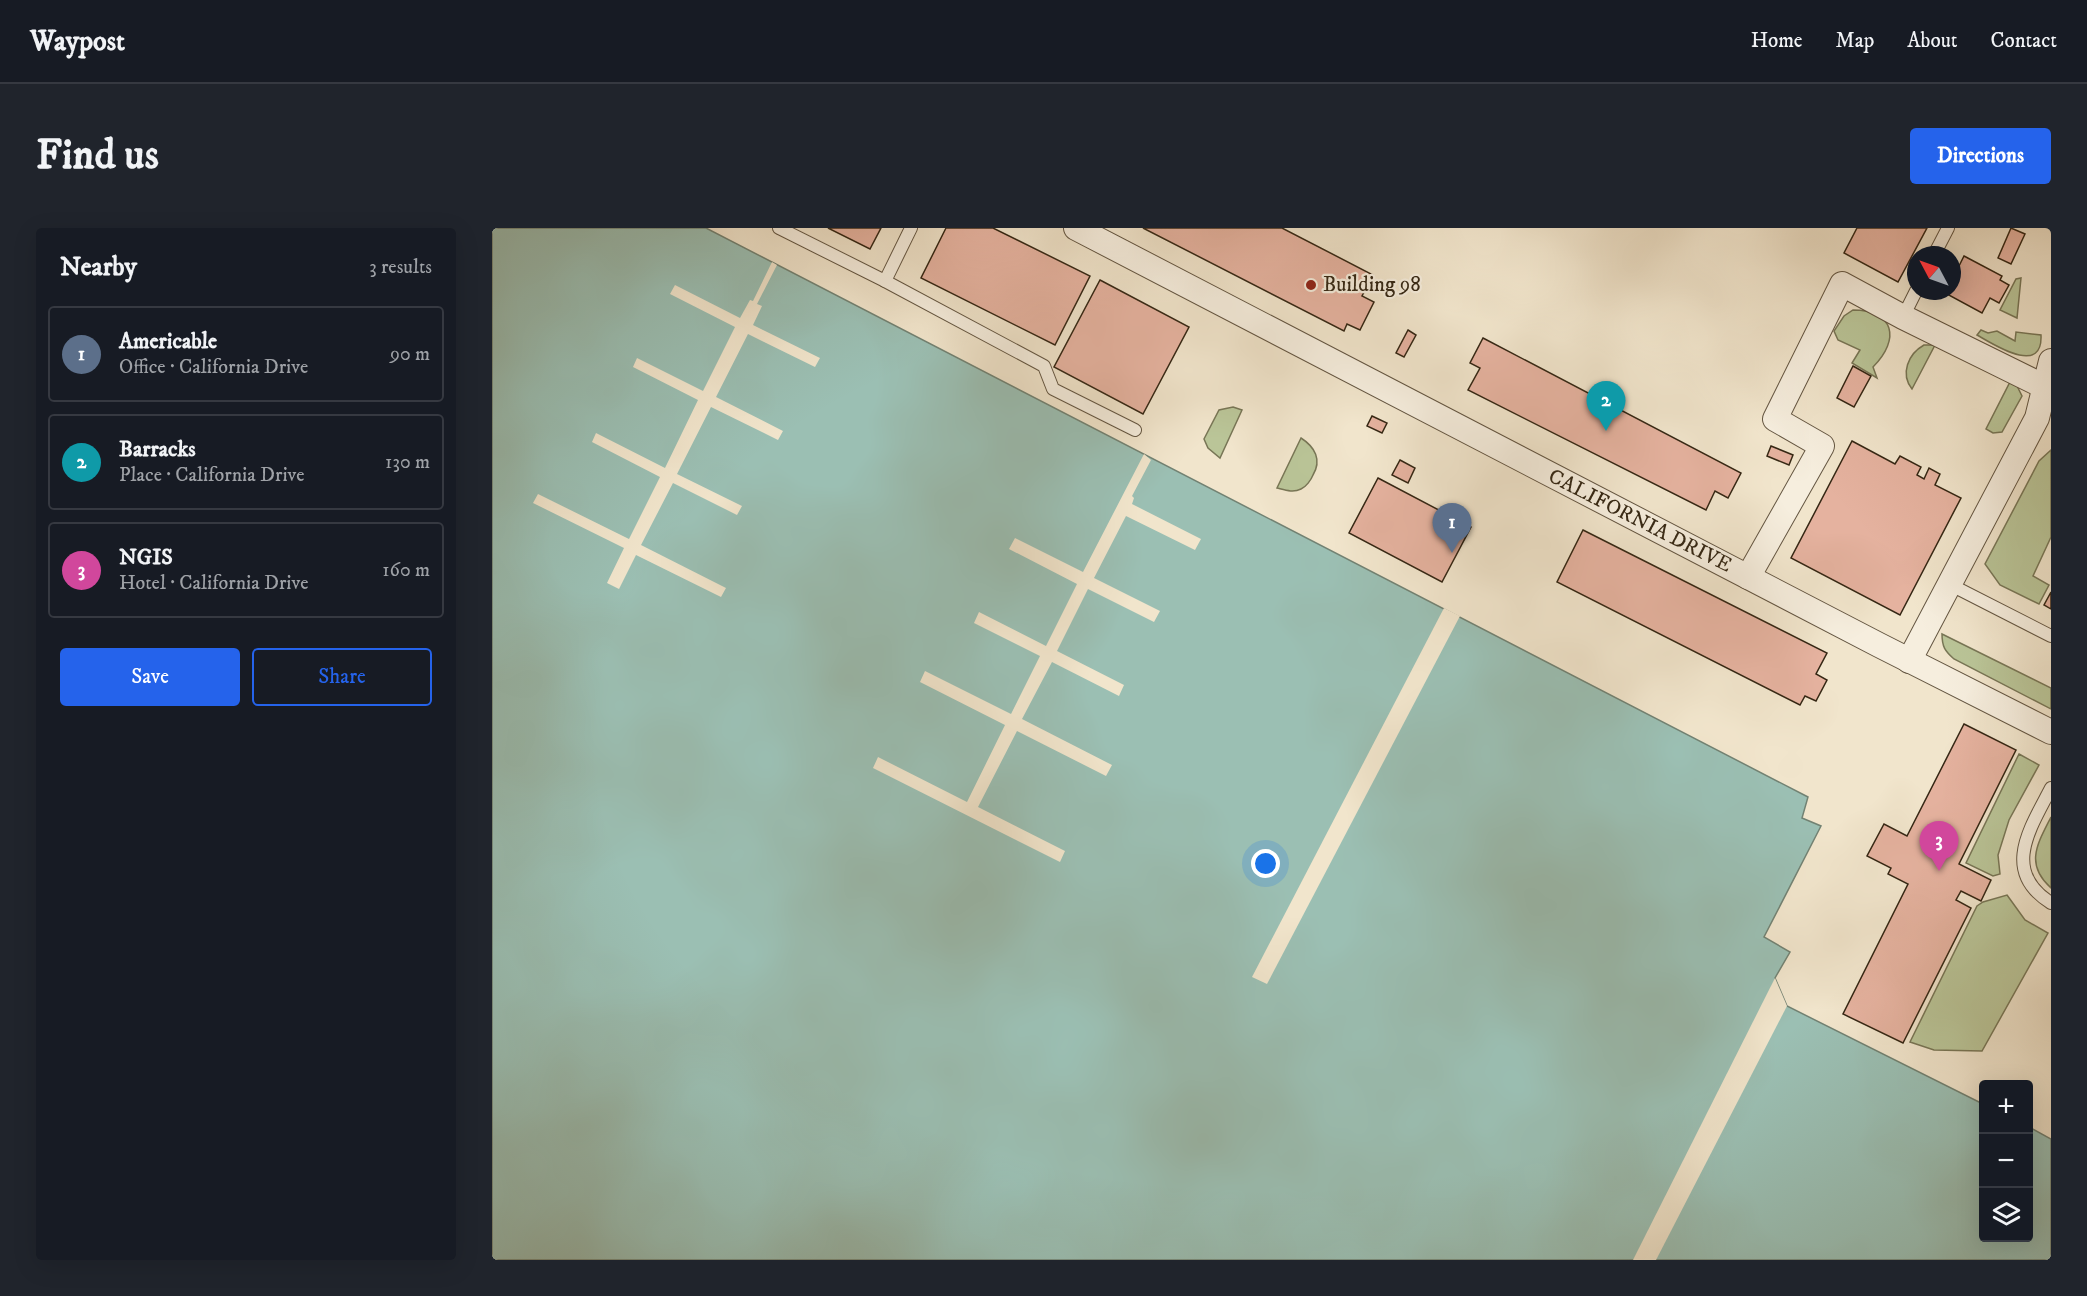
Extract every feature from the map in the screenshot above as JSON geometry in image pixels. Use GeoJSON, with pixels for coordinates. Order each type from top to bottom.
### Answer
{"type":"FeatureCollection","features":[{"type":"Feature","properties":{"kind":"street","name":"CALIFORNIA DRIVE"},"geometry":{"type":"LineString","coordinates":[[1076,228],[1909,661],[2051,732]]}},
{"type":"Feature","properties":{"kind":"street"},"geometry":{"type":"LineString","coordinates":[[1748,577],[1822,446],[1775,419],[1842,284],[1903,317],[2045,387]]}},
{"type":"Feature","properties":{"kind":"street"},"geometry":{"type":"LineString","coordinates":[[1909,661],[1949,584],[2044,419],[2045,387],[2051,361]]}},
{"type":"Feature","properties":{"kind":"lane"},"geometry":{"type":"LineString","coordinates":[[779,228],[885,281],[1044,366],[1053,389],[1135,430]]}},
{"type":"Feature","properties":{"kind":"lane"},"geometry":{"type":"LineString","coordinates":[[885,281],[911,228]]}},
{"type":"Feature","properties":{"kind":"lane"},"geometry":{"type":"LineString","coordinates":[[1939,246],[1948,228]]}},
{"type":"Feature","properties":{"kind":"lane"},"geometry":{"type":"LineString","coordinates":[[1903,317],[1912,300]]}},
{"type":"Feature","properties":{"kind":"lane"},"geometry":{"type":"LineString","coordinates":[[1949,584],[2051,636]]}},
{"type":"Feature","properties":{"kind":"lane"},"geometry":{"type":"LineString","coordinates":[[2051,788],[2025,837],[2022,854],[2025,873],[2031,886],[2051,903]]}},
{"type":"Feature","properties":{"kind":"green space"},"geometry":{"type":"Polygon","coordinates":[[[2021,278],[2017,318],[2000,310],[2016,279],[2021,278]]]}},
{"type":"Feature","properties":{"kind":"green space"},"geometry":{"type":"Polygon","coordinates":[[[1853,310],[1867,311],[1877,315],[1885,321],[1889,328],[1890,337],[1887,346],[1882,357],[1873,367],[1877,378],[1852,363],[1860,350],[1838,340],[1834,331],[1844,316],[1853,310]]]}},
{"type":"Feature","properties":{"kind":"green space"},"geometry":{"type":"Polygon","coordinates":[[[1981,330],[1988,333],[1997,331],[2015,341],[2016,332],[2041,335],[2039,347],[2034,354],[2026,356],[2016,354],[1977,335],[1981,330]]]}},
{"type":"Feature","properties":{"kind":"green space"},"geometry":{"type":"Polygon","coordinates":[[[1924,345],[1935,345],[1912,389],[1908,383],[1906,371],[1910,359],[1924,345]]]}},
{"type":"Feature","properties":{"kind":"green space"},"geometry":{"type":"Polygon","coordinates":[[[2010,382],[2016,384],[2022,396],[2002,432],[1993,433],[1986,429],[2010,382]]]}},
{"type":"Feature","properties":{"kind":"green space"},"geometry":{"type":"Polygon","coordinates":[[[1233,407],[1242,410],[1220,458],[1208,448],[1204,439],[1219,410],[1233,407]]]}},
{"type":"Feature","properties":{"kind":"green space"},"geometry":{"type":"Polygon","coordinates":[[[1301,438],[1316,454],[1316,469],[1305,487],[1289,491],[1277,488],[1301,438]]]}},
{"type":"Feature","properties":{"kind":"green space"},"geometry":{"type":"Polygon","coordinates":[[[2051,450],[2051,537],[2033,576],[2049,585],[2039,604],[2000,585],[1985,564],[2039,461],[2051,450]]]}},
{"type":"Feature","properties":{"kind":"green space"},"geometry":{"type":"Polygon","coordinates":[[[1942,634],[2051,688],[2051,709],[1954,659],[1945,648],[1942,634]]]}},
{"type":"Feature","properties":{"kind":"green space"},"geometry":{"type":"Polygon","coordinates":[[[2019,754],[2039,765],[2009,820],[1998,855],[2000,874],[1993,876],[1966,863],[2019,754]]]}},
{"type":"Feature","properties":{"kind":"green space"},"geometry":{"type":"Polygon","coordinates":[[[2051,817],[2051,888],[2038,870],[2036,853],[2051,817]]]}},
{"type":"Feature","properties":{"kind":"green space"},"geometry":{"type":"Polygon","coordinates":[[[2007,895],[2025,920],[2048,933],[1982,1051],[1934,1050],[1910,1042],[1977,906],[2007,895]]]}},
{"type":"Feature","properties":{"kind":"water"},"geometry":{"type":"Polygon","coordinates":[[[492,228],[706,228],[1808,797],[1802,818],[1821,826],[1764,937],[1790,952],[1775,978],[1787,1006],[1979,1102],[1979,1242],[2033,1242],[2033,1129],[2051,1139],[2051,1260],[492,1260],[492,228]]]}},
{"type":"Feature","properties":{"kind":"pier"},"geometry":{"type":"Polygon","coordinates":[[[772,262],[777,265],[757,304],[762,306],[753,325],[820,358],[815,367],[748,334],[716,397],[783,431],[778,440],[711,407],[677,474],[742,506],[737,515],[673,483],[641,545],[726,588],[721,597],[636,555],[619,589],[607,583],[624,548],[533,503],[538,494],[629,539],[660,477],[592,442],[596,433],[665,468],[698,400],[633,367],[637,358],[703,391],[735,327],[670,294],[675,285],[740,318],[750,300],[753,301],[772,262]]]}},
{"type":"Feature","properties":{"kind":"pier"},"geometry":{"type":"Polygon","coordinates":[[[1144,454],[1151,460],[1132,496],[1134,498],[1132,504],[1201,539],[1195,550],[1126,516],[1094,578],[1160,611],[1154,622],[1088,589],[1057,651],[1124,685],[1119,696],[1052,662],[1022,719],[1112,765],[1106,776],[1017,731],[978,807],[1065,851],[1060,862],[873,768],[878,757],[967,802],[1005,725],[920,682],[925,671],[1011,714],[1040,656],[974,623],[979,612],[1046,646],[1077,584],[1009,549],[1015,538],[1083,572],[1144,454]]]}},
{"type":"Feature","properties":{"kind":"pier"},"geometry":{"type":"Polygon","coordinates":[[[1444,608],[1460,616],[1267,984],[1252,977],[1444,608]]]}},
{"type":"Feature","properties":{"kind":"pier"},"geometry":{"type":"Polygon","coordinates":[[[1775,978],[1787,1006],[1656,1260],[1633,1260],[1775,978]]]}},
{"type":"Feature","properties":{"kind":"building"},"geometry":{"type":"Polygon","coordinates":[[[828,228],[881,228],[870,249],[828,228]]]}},
{"type":"Feature","properties":{"kind":"building"},"geometry":{"type":"Polygon","coordinates":[[[946,228],[993,228],[1090,276],[1055,345],[921,278],[946,228]]]}},
{"type":"Feature","properties":{"kind":"building","name":"Building 98"},"geometry":{"type":"Polygon","coordinates":[[[1143,228],[1282,228],[1373,275],[1362,296],[1374,302],[1360,330],[1347,324],[1344,331],[1143,228]]]}},
{"type":"Feature","properties":{"kind":"building"},"geometry":{"type":"Polygon","coordinates":[[[1857,228],[1927,228],[1917,246],[1907,246],[1907,265],[1898,282],[1844,253],[1857,228]]]}},
{"type":"Feature","properties":{"kind":"building"},"geometry":{"type":"Polygon","coordinates":[[[2011,228],[2025,234],[2011,264],[1998,258],[2011,228]]]}},
{"type":"Feature","properties":{"kind":"building"},"geometry":{"type":"Polygon","coordinates":[[[1964,256],[2002,276],[2000,280],[2009,285],[1999,303],[1990,298],[1982,313],[1958,300],[1961,300],[1961,262],[1964,256]]]}},
{"type":"Feature","properties":{"kind":"building"},"geometry":{"type":"Polygon","coordinates":[[[1100,280],[1189,327],[1143,414],[1054,367],[1100,280]]]}},
{"type":"Feature","properties":{"kind":"building"},"geometry":{"type":"Polygon","coordinates":[[[1408,330],[1416,335],[1404,357],[1396,353],[1408,330]]]}},
{"type":"Feature","properties":{"kind":"building"},"geometry":{"type":"Polygon","coordinates":[[[1483,338],[1741,473],[1728,498],[1715,491],[1706,510],[1468,390],[1480,368],[1470,363],[1483,338]]]}},
{"type":"Feature","properties":{"kind":"building"},"geometry":{"type":"Polygon","coordinates":[[[1853,366],[1871,376],[1854,407],[1837,398],[1853,366]]]}},
{"type":"Feature","properties":{"kind":"building"},"geometry":{"type":"Polygon","coordinates":[[[1372,416],[1387,423],[1382,433],[1367,426],[1372,416]]]}},
{"type":"Feature","properties":{"kind":"building"},"geometry":{"type":"Polygon","coordinates":[[[1852,441],[1895,464],[1900,456],[1921,467],[1917,475],[1924,479],[1929,468],[1940,474],[1935,485],[1961,498],[1900,615],[1791,558],[1852,441]]]}},
{"type":"Feature","properties":{"kind":"building"},"geometry":{"type":"Polygon","coordinates":[[[1771,446],[1793,455],[1789,465],[1767,456],[1771,446]]]}},
{"type":"Feature","properties":{"kind":"building"},"geometry":{"type":"Polygon","coordinates":[[[1400,460],[1415,468],[1408,483],[1392,475],[1400,460]]]}},
{"type":"Feature","properties":{"kind":"building"},"geometry":{"type":"Polygon","coordinates":[[[1378,478],[1471,527],[1442,582],[1349,533],[1378,478]]]}},
{"type":"Feature","properties":{"kind":"building"},"geometry":{"type":"Polygon","coordinates":[[[1583,530],[1827,653],[1816,674],[1827,680],[1816,701],[1805,696],[1800,705],[1557,582],[1583,530]]]}},
{"type":"Feature","properties":{"kind":"building"},"geometry":{"type":"Polygon","coordinates":[[[2051,592],[2051,609],[2044,605],[2051,592]]]}},
{"type":"Feature","properties":{"kind":"building"},"geometry":{"type":"Polygon","coordinates":[[[1964,724],[2016,750],[1959,864],[1991,880],[1981,901],[1961,891],[1956,900],[1971,908],[1903,1043],[1843,1014],[1908,884],[1888,874],[1891,868],[1867,856],[1884,824],[1907,836],[1964,724]]]}},
{"type":"Feature","properties":{"kind":"place","name":"Building 98"},"geometry":{"type":"Point","coordinates":[1311,285]}},
{"type":"Feature","properties":{"kind":"place","name":"Barracks"},"geometry":{"type":"Point","coordinates":[1606,431]}},
{"type":"Feature","properties":{"kind":"place","name":"Americable"},"geometry":{"type":"Point","coordinates":[1452,553]}},
{"type":"Feature","properties":{"kind":"place","name":"NGIS"},"geometry":{"type":"Point","coordinates":[1939,871]}}]}
